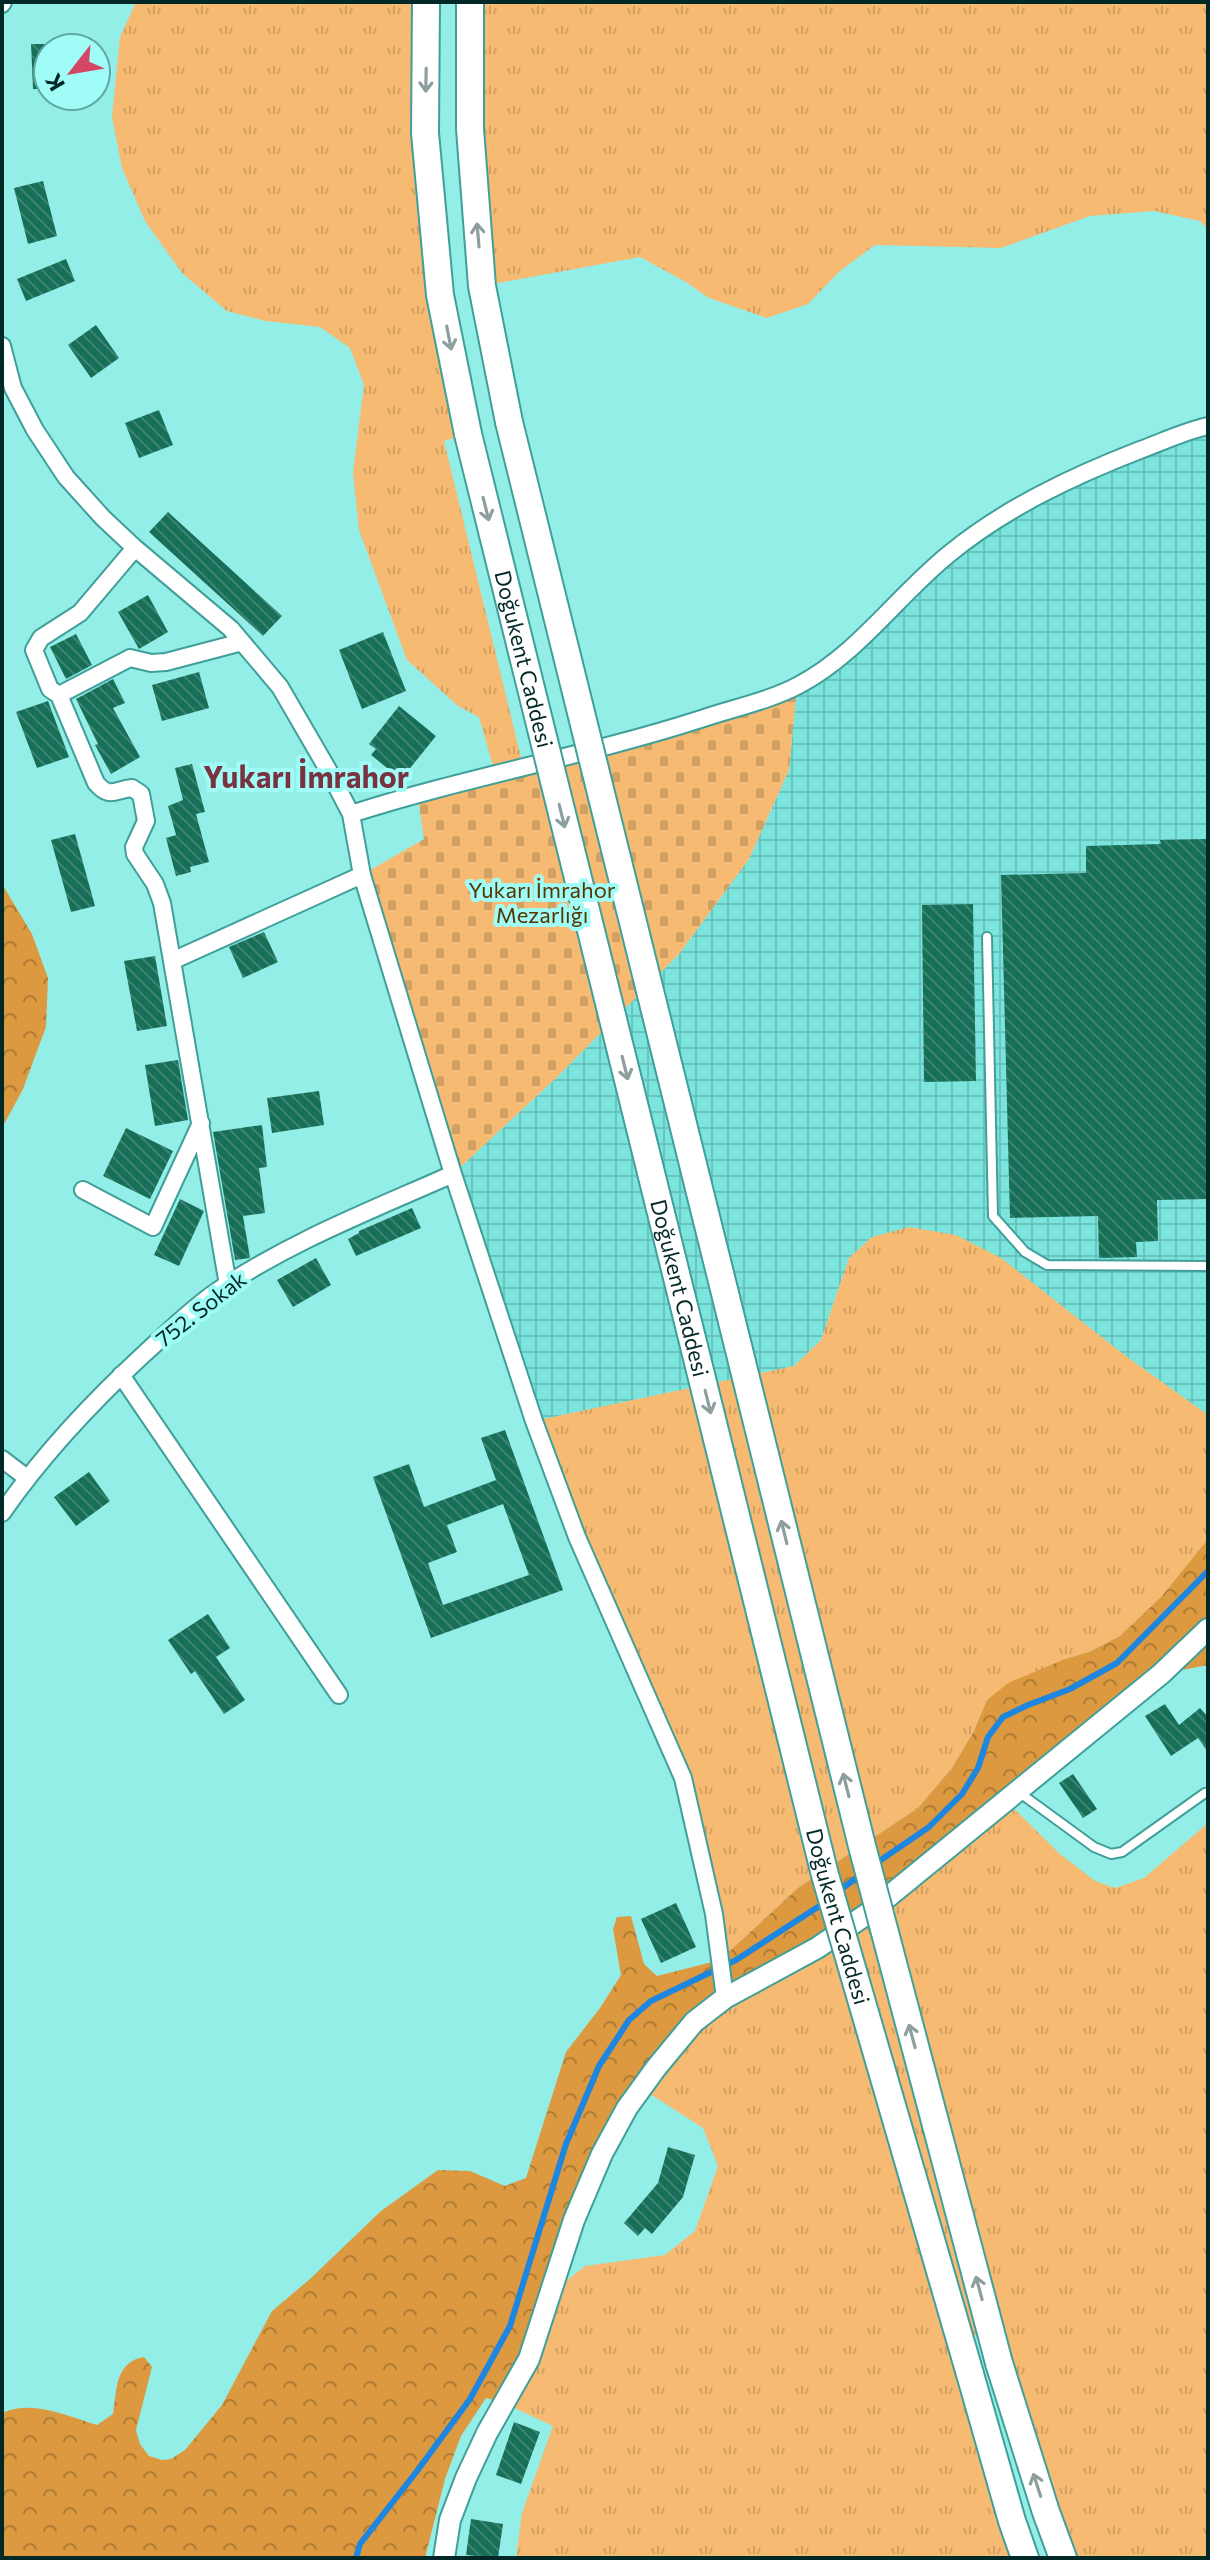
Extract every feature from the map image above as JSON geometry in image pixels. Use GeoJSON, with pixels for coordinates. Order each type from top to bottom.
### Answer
{"type":"FeatureCollection","features":[{"type":"Feature","properties":{"kind":"main road","name":"Doğukent Caddesi"},"geometry":{"type":"LineString","coordinates":[[426,2],[425,133],[440,295],[468,434],[825,1875],[1025,2558]]}},
{"type":"Feature","properties":{"kind":"main road","name":"Doğukent Caddesi"},"geometry":{"type":"LineString","coordinates":[[470,2],[470,129],[482,286],[509,422],[858,1831],[999,2363],[1063,2558]]}},
{"type":"Feature","properties":{"kind":"street"},"geometry":{"type":"LineString","coordinates":[[2,346],[4,364],[13,388],[35,430],[66,477],[103,518],[242,642],[280,687],[351,814],[362,875],[453,1174],[534,1421],[577,1537],[683,1778],[714,1914],[725,1998]]}},
{"type":"Feature","properties":{"kind":"street"},"geometry":{"type":"LineString","coordinates":[[351,814],[417,792],[633,741],[797,686],[856,643],[950,553],[1005,515],[1081,473],[1208,426]]}},
{"type":"Feature","properties":{"kind":"street"},"geometry":{"type":"LineString","coordinates":[[135,548],[80,613],[41,638],[36,644],[36,655],[50,689],[59,695],[96,783],[104,792],[132,788],[141,794],[146,821],[134,847],[135,854],[155,884],[162,903],[228,1285]]}},
{"type":"Feature","properties":{"kind":"street"},"geometry":{"type":"LineString","coordinates":[[59,695],[130,658],[151,663],[166,662],[242,642]]}},
{"type":"Feature","properties":{"kind":"street"},"geometry":{"type":"LineString","coordinates":[[172,961],[362,875]]}},
{"type":"Feature","properties":{"kind":"street"},"geometry":{"type":"LineString","coordinates":[[83,1190],[153,1227],[201,1123]]}},
{"type":"Feature","properties":{"kind":"street","name":"752. Sokak"},"geometry":{"type":"LineString","coordinates":[[2,1513],[73,1423],[121,1375],[212,1295],[316,1235],[453,1174]]}},
{"type":"Feature","properties":{"kind":"street"},"geometry":{"type":"LineString","coordinates":[[121,1375],[339,1695]]}},
{"type":"Feature","properties":{"kind":"street"},"geometry":{"type":"LineString","coordinates":[[2,1459],[27,1478]]}},
{"type":"Feature","properties":{"kind":"street"},"geometry":{"type":"LineString","coordinates":[[444,2558],[450,2520],[466,2478],[487,2433],[529,2359],[574,2220],[602,2154],[627,2108],[656,2068],[694,2022],[725,1998],[817,1948],[867,1914],[1161,1674],[1208,1629]]}},
{"type":"Feature","properties":{"kind":"lane"},"geometry":{"type":"LineString","coordinates":[[987,937],[993,1216],[1025,1252],[1047,1265],[1208,1266]]}},
{"type":"Feature","properties":{"kind":"lane"},"geometry":{"type":"LineString","coordinates":[[1016,1790],[1094,1847],[1111,1854],[1122,1852],[1205,1793]]}},
{"type":"Feature","properties":{"kind":"shaded area"},"geometry":{"type":"Polygon","coordinates":[[[1208,426],[1208,1415],[1127,1357],[849,1258],[821,1340],[794,1366],[534,1421],[453,1174],[557,1077],[679,954],[749,859],[789,770],[797,686],[1005,515],[1208,426]]]}},
{"type":"Feature","properties":{"kind":"green space"},"geometry":{"type":"Polygon","coordinates":[[[136,2],[426,2],[425,133],[468,434],[444,441],[523,766],[495,773],[479,717],[458,706],[407,660],[359,530],[353,473],[364,385],[350,348],[320,327],[266,321],[227,311],[182,273],[145,221],[122,168],[112,117],[120,37],[136,2]]]}},
{"type":"Feature","properties":{"kind":"green space"},"geometry":{"type":"Polygon","coordinates":[[[470,2],[1208,2],[1208,230],[1200,221],[1154,211],[1090,216],[1001,248],[875,245],[840,271],[808,304],[767,318],[709,298],[640,257],[482,286],[470,2]]]}},
{"type":"Feature","properties":{"kind":"green space","name":"Yukarı İmrahor Mezarlığı"},"geometry":{"type":"Polygon","coordinates":[[[797,686],[789,770],[749,859],[679,954],[557,1077],[453,1174],[362,875],[424,839],[417,792],[797,686]]]}},
{"type":"Feature","properties":{"kind":"green space"},"geometry":{"type":"Polygon","coordinates":[[[2,884],[32,934],[48,978],[46,1027],[23,1089],[2,1128],[2,884]]]}},
{"type":"Feature","properties":{"kind":"green space"},"geometry":{"type":"Polygon","coordinates":[[[909,1227],[956,1235],[1001,1258],[1127,1357],[1208,1415],[1208,1539],[1162,1596],[1120,1636],[1089,1652],[1065,1659],[987,1700],[974,1731],[952,1768],[918,1808],[798,1888],[720,1960],[694,1821],[534,1421],[794,1366],[821,1340],[849,1258],[872,1237],[909,1227]]]}},
{"type":"Feature","properties":{"kind":"green space"},"geometry":{"type":"Polygon","coordinates":[[[1208,1539],[1208,1665],[1161,1674],[924,1869],[725,1998],[627,2108],[504,2403],[486,2398],[461,2436],[445,2479],[425,2558],[2,2558],[2,2413],[13,2409],[37,2408],[97,2425],[113,2414],[119,2378],[127,2364],[144,2357],[152,2367],[136,2430],[140,2444],[149,2456],[162,2460],[171,2459],[185,2450],[222,2405],[272,2311],[381,2211],[438,2170],[470,2171],[505,2186],[526,2178],[566,2052],[621,1975],[613,1929],[617,1917],[631,1916],[644,1964],[657,1976],[720,1960],[798,1888],[918,1808],[952,1768],[974,1731],[987,1700],[1008,1683],[1089,1652],[1120,1636],[1162,1596],[1208,1539]]]}},
{"type":"Feature","properties":{"kind":"green space"},"geometry":{"type":"Polygon","coordinates":[[[1005,1800],[1060,1854],[1095,1881],[1115,1888],[1144,1878],[1208,1823],[1208,2558],[1063,2558],[990,2332],[960,2339],[1025,2558],[516,2558],[522,2513],[553,2426],[504,2403],[551,2293],[585,2266],[665,2255],[695,2231],[718,2166],[703,2128],[641,2088],[694,2022],[1005,1800]]]}},
{"type":"Feature","properties":{"kind":"building"},"geometry":{"type":"Polygon","coordinates":[[[43,181],[57,236],[28,244],[14,188],[43,181]]]}},
{"type":"Feature","properties":{"kind":"building"},"geometry":{"type":"Polygon","coordinates":[[[66,259],[75,281],[26,301],[17,279],[66,259]]]}},
{"type":"Feature","properties":{"kind":"building"},"geometry":{"type":"Polygon","coordinates":[[[96,325],[119,358],[91,378],[68,345],[96,325]]]}},
{"type":"Feature","properties":{"kind":"building"},"geometry":{"type":"Polygon","coordinates":[[[159,410],[173,445],[139,458],[125,423],[159,410]]]}},
{"type":"Feature","properties":{"kind":"building"},"geometry":{"type":"Polygon","coordinates":[[[168,512],[282,616],[263,636],[149,532],[168,512]]]}},
{"type":"Feature","properties":{"kind":"building"},"geometry":{"type":"Polygon","coordinates":[[[148,595],[168,632],[139,649],[118,612],[148,595]]]}},
{"type":"Feature","properties":{"kind":"building"},"geometry":{"type":"Polygon","coordinates":[[[383,632],[406,691],[362,709],[339,650],[383,632]]]}},
{"type":"Feature","properties":{"kind":"building"},"geometry":{"type":"Polygon","coordinates":[[[76,634],[92,665],[66,679],[50,647],[76,634]]]}},
{"type":"Feature","properties":{"kind":"building"},"geometry":{"type":"Polygon","coordinates":[[[199,672],[209,708],[162,721],[152,685],[199,672]]]}},
{"type":"Feature","properties":{"kind":"building"},"geometry":{"type":"Polygon","coordinates":[[[113,679],[125,703],[113,708],[140,757],[111,774],[76,699],[113,679]]]}},
{"type":"Feature","properties":{"kind":"building"},"geometry":{"type":"Polygon","coordinates":[[[48,701],[69,757],[37,768],[16,712],[48,701]]]}},
{"type":"Feature","properties":{"kind":"building"},"geometry":{"type":"Polygon","coordinates":[[[399,706],[436,736],[407,772],[403,768],[397,776],[371,755],[376,749],[369,744],[399,706]]]}},
{"type":"Feature","properties":{"kind":"building"},"geometry":{"type":"Polygon","coordinates":[[[192,764],[205,812],[196,814],[209,862],[190,867],[191,872],[176,876],[166,838],[176,835],[168,806],[183,800],[175,768],[192,764]]]}},
{"type":"Feature","properties":{"kind":"building"},"geometry":{"type":"Polygon","coordinates":[[[75,834],[95,906],[71,912],[51,840],[75,834]]]}},
{"type":"Feature","properties":{"kind":"building"},"geometry":{"type":"Polygon","coordinates":[[[1208,839],[1208,1199],[1157,1200],[1158,1241],[1136,1242],[1137,1257],[1099,1258],[1098,1216],[1010,1218],[1001,875],[1086,873],[1086,846],[1208,839]]]}},
{"type":"Feature","properties":{"kind":"building"},"geometry":{"type":"Polygon","coordinates":[[[973,904],[976,1081],[924,1082],[922,905],[973,904]]]}},
{"type":"Feature","properties":{"kind":"building"},"geometry":{"type":"Polygon","coordinates":[[[264,932],[278,962],[243,978],[229,947],[264,932]]]}},
{"type":"Feature","properties":{"kind":"building"},"geometry":{"type":"Polygon","coordinates":[[[155,956],[167,1026],[137,1031],[124,961],[155,956]]]}},
{"type":"Feature","properties":{"kind":"building"},"geometry":{"type":"Polygon","coordinates":[[[178,1060],[188,1120],[155,1126],[145,1065],[178,1060]]]}},
{"type":"Feature","properties":{"kind":"building"},"geometry":{"type":"Polygon","coordinates":[[[319,1091],[324,1125],[272,1133],[267,1098],[319,1091]]]}},
{"type":"Feature","properties":{"kind":"building"},"geometry":{"type":"Polygon","coordinates":[[[262,1125],[267,1167],[259,1168],[265,1213],[243,1216],[250,1258],[235,1260],[213,1132],[262,1125]]]}},
{"type":"Feature","properties":{"kind":"building"},"geometry":{"type":"Polygon","coordinates":[[[126,1128],[173,1151],[150,1199],[103,1176],[126,1128]]]}},
{"type":"Feature","properties":{"kind":"building"},"geometry":{"type":"Polygon","coordinates":[[[180,1199],[204,1211],[179,1266],[154,1255],[180,1199]]]}},
{"type":"Feature","properties":{"kind":"building"},"geometry":{"type":"Polygon","coordinates":[[[412,1208],[421,1228],[356,1256],[348,1239],[359,1231],[412,1208]]]}},
{"type":"Feature","properties":{"kind":"building"},"geometry":{"type":"Polygon","coordinates":[[[316,1258],[331,1285],[293,1307],[277,1280],[316,1258]]]}},
{"type":"Feature","properties":{"kind":"building"},"geometry":{"type":"Polygon","coordinates":[[[505,1430],[563,1590],[431,1638],[373,1477],[409,1464],[424,1507],[496,1480],[481,1438],[505,1430]],[[503,1504],[447,1525],[457,1552],[428,1563],[443,1605],[529,1575],[503,1504]]]}},
{"type":"Feature","properties":{"kind":"building"},"geometry":{"type":"Polygon","coordinates":[[[89,1472],[110,1501],[76,1526],[54,1497],[89,1472]]]}},
{"type":"Feature","properties":{"kind":"building"},"geometry":{"type":"Polygon","coordinates":[[[208,1614],[230,1648],[216,1657],[245,1700],[224,1714],[195,1671],[191,1674],[168,1640],[208,1614]]]}},
{"type":"Feature","properties":{"kind":"building"},"geometry":{"type":"Polygon","coordinates":[[[1165,1704],[1179,1725],[1200,1708],[1208,1717],[1208,1752],[1198,1738],[1171,1756],[1145,1716],[1165,1704]]]}},
{"type":"Feature","properties":{"kind":"building"},"geometry":{"type":"Polygon","coordinates":[[[1073,1774],[1097,1809],[1083,1818],[1059,1783],[1073,1774]]]}},
{"type":"Feature","properties":{"kind":"building"},"geometry":{"type":"Polygon","coordinates":[[[676,1903],[696,1947],[661,1963],[641,1919],[676,1903]]]}},
{"type":"Feature","properties":{"kind":"building"},"geometry":{"type":"Polygon","coordinates":[[[668,2147],[695,2155],[683,2197],[652,2234],[645,2228],[638,2236],[624,2223],[658,2183],[668,2147]]]}},
{"type":"Feature","properties":{"kind":"building"},"geometry":{"type":"Polygon","coordinates":[[[514,2422],[540,2432],[521,2484],[496,2475],[514,2422]]]}},
{"type":"Feature","properties":{"kind":"building"},"geometry":{"type":"Polygon","coordinates":[[[471,2519],[503,2524],[498,2558],[466,2555],[471,2519]]]}},
{"type":"Feature","properties":{"kind":"waterway"},"geometry":{"type":"LineString","coordinates":[[875,1864],[929,1827],[962,1794],[978,1768],[988,1737],[1003,1717],[1070,1689],[1117,1663],[1208,1571]]}},
{"type":"Feature","properties":{"kind":"waterway"},"geometry":{"type":"LineString","coordinates":[[836,1893],[863,1873]]}},
{"type":"Feature","properties":{"kind":"waterway"},"geometry":{"type":"LineString","coordinates":[[356,2558],[360,2544],[470,2399],[510,2326],[566,2144],[599,2066],[629,2020],[651,2001],[736,1960],[824,1903]]}},
{"type":"Feature","properties":{"kind":"district","name":"Yukarı İmrahor"},"geometry":{"type":"Point","coordinates":[306,778]}}]}
